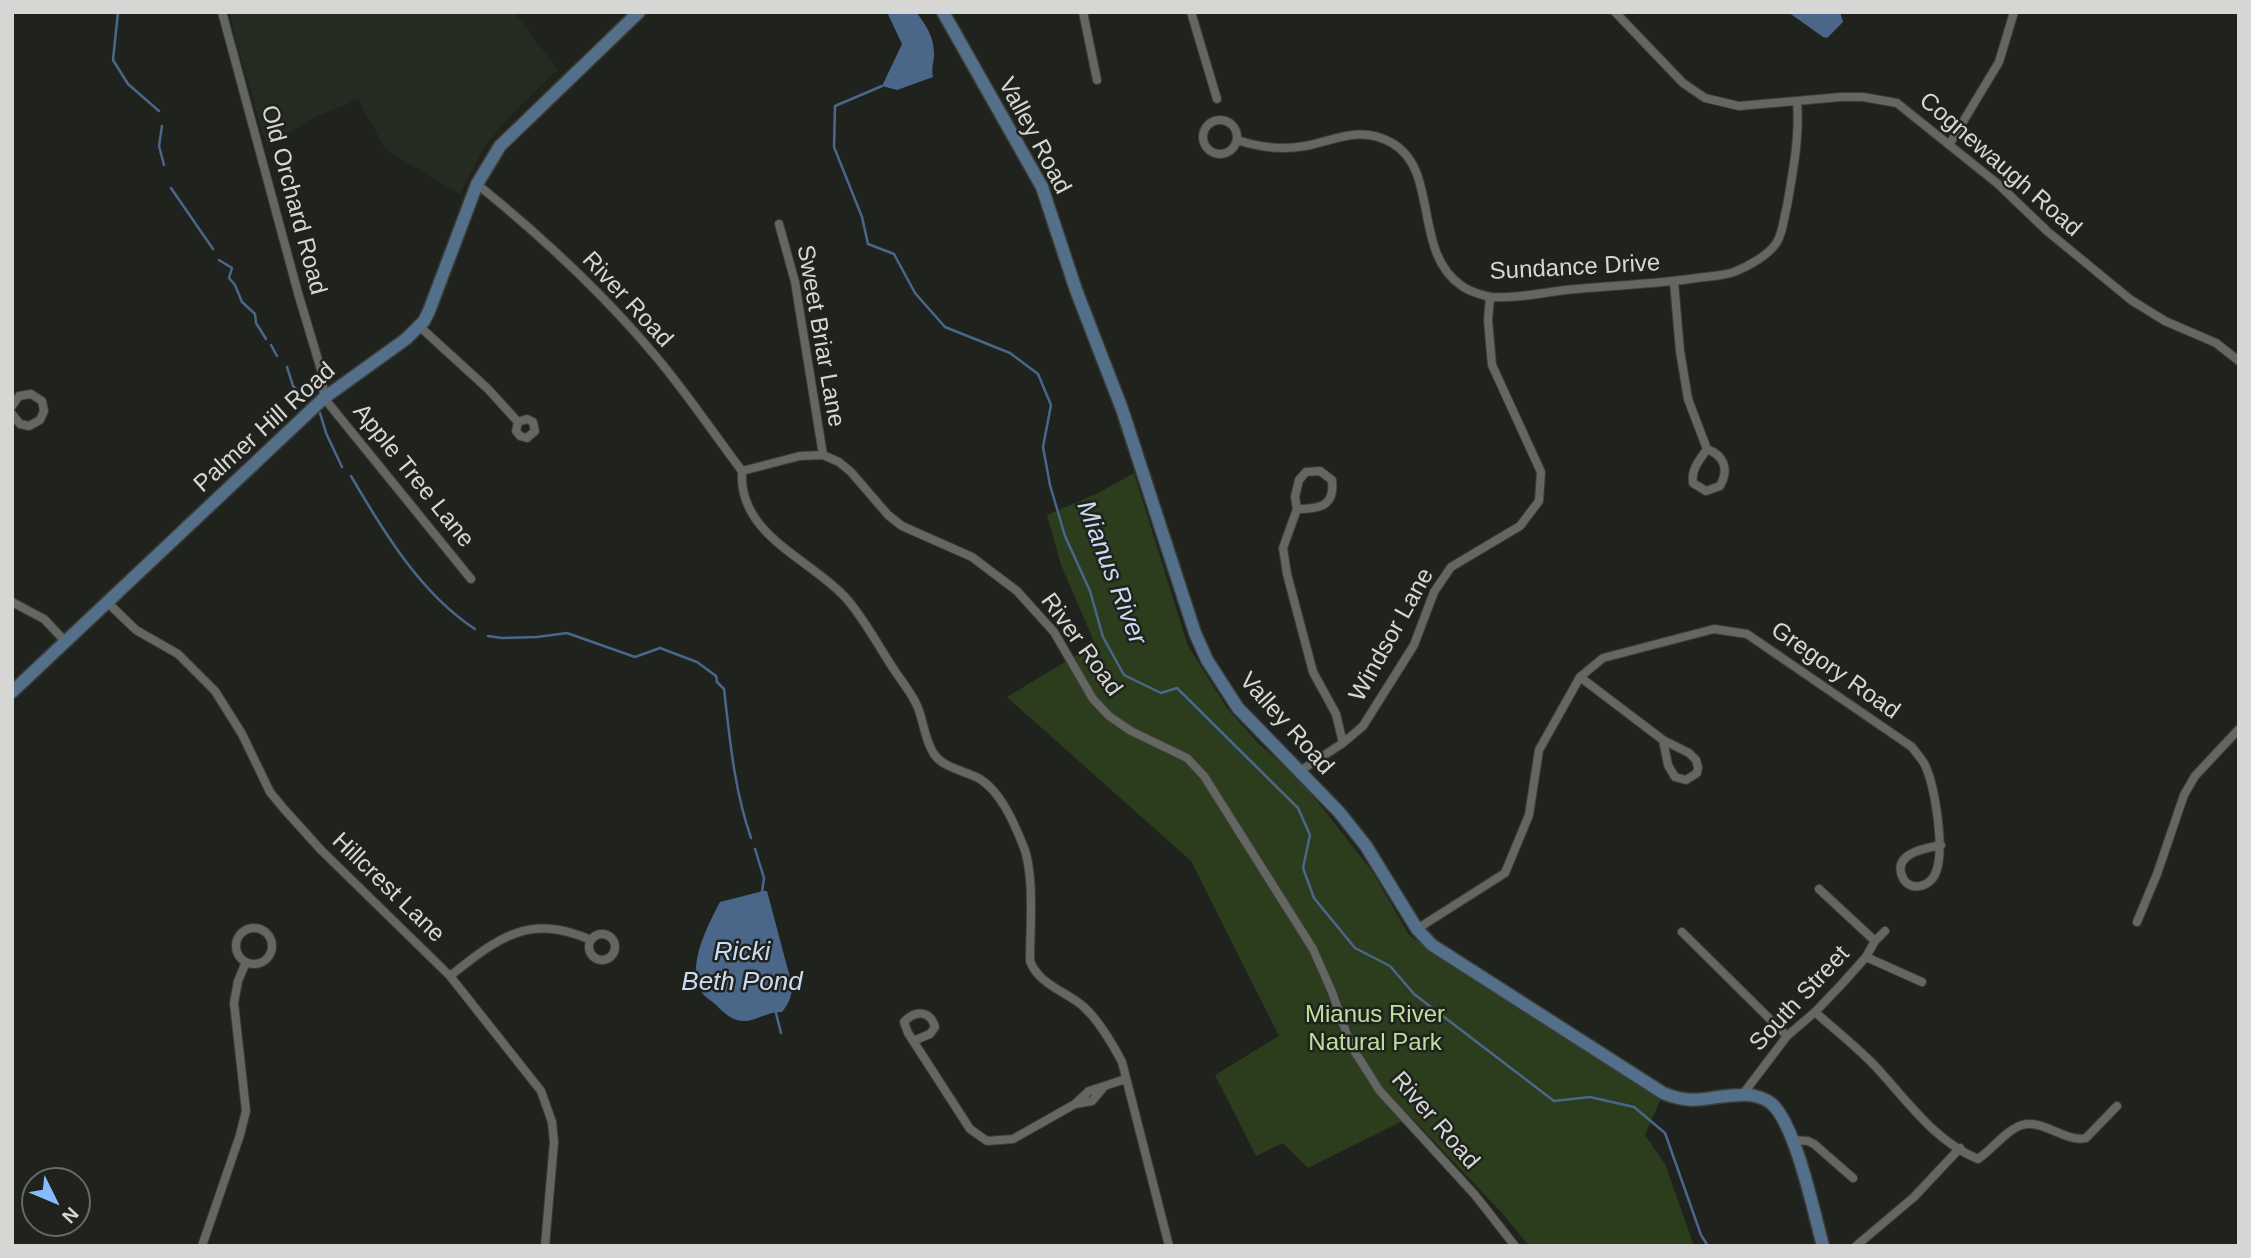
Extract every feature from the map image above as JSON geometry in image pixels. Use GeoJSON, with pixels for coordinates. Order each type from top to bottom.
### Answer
{"type":"FeatureCollection","features":[{"type":"Feature","properties":{"kind":"street","name":"Old Orchard Road"},"geometry":{"type":"LineString","coordinates":[[222,12],[322,373],[324,398]]}},
{"type":"Feature","properties":{"kind":"street","name":"Palmer Hill Road"},"geometry":{"type":"LineString","coordinates":[[12,692],[324,398],[419,326],[429,311],[477,184],[500,146],[639,12]]}},
{"type":"Feature","properties":{"kind":"street","name":"Valley Road"},"geometry":{"type":"LineString","coordinates":[[943,12],[1042,187],[1076,290],[1122,409],[1195,633],[1207,660],[1238,708],[1339,812],[1366,846],[1417,929],[1432,945],[1663,1093],[1693,1101],[1743,1094]]}},
{"type":"Feature","properties":{"kind":"street"},"geometry":{"type":"LineString","coordinates":[[1083,12],[1097,80]]}},
{"type":"Feature","properties":{"kind":"street"},"geometry":{"type":"LineString","coordinates":[[1191,12],[1217,99]]}},
{"type":"Feature","properties":{"kind":"street","name":"Cognewaugh Road"},"geometry":{"type":"LineString","coordinates":[[1615,12],[1683,83],[1705,98],[1739,106],[1863,97],[1897,103],[1998,184],[2047,231],[2131,300],[2165,321],[2216,343],[2239,361]]}},
{"type":"Feature","properties":{"kind":"street"},"geometry":{"type":"LineString","coordinates":[[1949,145],[1999,62],[2014,12]]}},
{"type":"Feature","properties":{"kind":"street","name":"Sundance Drive"},"geometry":{"type":"LineString","coordinates":[[1237,140],[1287,148],[1305,146],[1350,133],[1380,138],[1395,144],[1404,153],[1420,180],[1435,251],[1443,267],[1463,287],[1490,297],[1674,282],[1733,272],[1765,255],[1777,241],[1793,171],[1799,125],[1797,101]]}},
{"type":"Feature","properties":{"kind":"street","name":"Sundance Drive"},"geometry":{"type":"LineString","coordinates":[[1220,120],[1234,127],[1237,140],[1231,151],[1216,155],[1205,148],[1202,135],[1208,124],[1220,120]]}},
{"type":"Feature","properties":{"kind":"street","name":"River Road"},"geometry":{"type":"LineString","coordinates":[[477,184],[611,307],[658,359],[742,471]]}},
{"type":"Feature","properties":{"kind":"street","name":"Sweet Briar Lane"},"geometry":{"type":"LineString","coordinates":[[779,224],[796,282],[822,455]]}},
{"type":"Feature","properties":{"kind":"street"},"geometry":{"type":"LineString","coordinates":[[1674,282],[1680,351],[1688,399],[1707,449]]}},
{"type":"Feature","properties":{"kind":"street","name":"Windsor Lane"},"geometry":{"type":"LineString","coordinates":[[1300,771],[1343,743],[1363,726],[1414,645],[1434,592],[1451,567],[1520,526],[1539,501],[1541,472],[1493,365],[1488,320],[1490,297]]}},
{"type":"Feature","properties":{"kind":"street"},"geometry":{"type":"LineString","coordinates":[[419,326],[488,389],[518,422]]}},
{"type":"Feature","properties":{"kind":"street"},"geometry":{"type":"LineString","coordinates":[[12,387],[19,396]]}},
{"type":"Feature","properties":{"kind":"street"},"geometry":{"type":"LineString","coordinates":[[12,406],[19,396],[28,394],[37,397],[43,404],[42,417],[35,424],[26,426],[17,422],[12,414]]}},
{"type":"Feature","properties":{"kind":"street","name":"Apple Tree Lane"},"geometry":{"type":"LineString","coordinates":[[324,398],[471,579]]}},
{"type":"Feature","properties":{"kind":"street"},"geometry":{"type":"LineString","coordinates":[[1707,449],[1716,452],[1725,468],[1720,486],[1706,491],[1693,483],[1692,477],[1693,470],[1707,449]]}},
{"type":"Feature","properties":{"kind":"street","name":"River Road"},"geometry":{"type":"LineString","coordinates":[[822,455],[839,462],[851,472],[888,515],[902,526],[972,557],[1017,591],[1054,632],[1093,699],[1109,716],[1131,731],[1187,758],[1204,776],[1313,949],[1352,1046],[1369,1074],[1380,1090],[1475,1195],[1515,1246]]}},
{"type":"Feature","properties":{"kind":"street"},"geometry":{"type":"LineString","coordinates":[[822,455],[800,456],[742,471],[741,487],[746,501],[779,545],[844,596],[858,613],[918,707],[932,752],[945,763],[982,780],[996,795],[1008,815],[1028,861],[1030,961],[1034,974],[1083,1006],[1113,1045],[1122,1062],[1169,1246]]}},
{"type":"Feature","properties":{"kind":"street"},"geometry":{"type":"LineString","coordinates":[[1297,509],[1316,509],[1326,503],[1333,492],[1332,480],[1320,471],[1306,472],[1299,480],[1295,498],[1297,509],[1283,548],[1312,672],[1336,714],[1343,743]]}},
{"type":"Feature","properties":{"kind":"street"},"geometry":{"type":"LineString","coordinates":[[12,602],[44,619],[65,641]]}},
{"type":"Feature","properties":{"kind":"street","name":"Hillcrest Lane"},"geometry":{"type":"LineString","coordinates":[[107,602],[136,630],[178,654],[207,681],[229,710],[270,792],[284,810],[321,850],[450,975],[541,1091],[552,1122],[554,1142],[545,1246]]}},
{"type":"Feature","properties":{"kind":"street","name":"Gregory Road"},"geometry":{"type":"LineString","coordinates":[[1417,929],[1505,873],[1530,816],[1539,750],[1580,677],[1603,658],[1714,629],[1747,634],[1912,747],[1925,764],[1937,812],[1941,845],[1938,867],[1930,883],[1921,887],[1912,886],[1901,872],[1906,857],[1921,849],[1941,845]]}},
{"type":"Feature","properties":{"kind":"street"},"geometry":{"type":"LineString","coordinates":[[1580,677],[1663,740],[1689,753],[1696,760],[1698,767],[1693,776],[1686,780],[1675,777],[1668,765],[1663,740]]}},
{"type":"Feature","properties":{"kind":"street"},"geometry":{"type":"LineString","coordinates":[[2137,922],[2184,795],[2195,776],[2239,729]]}},
{"type":"Feature","properties":{"kind":"street"},"geometry":{"type":"LineString","coordinates":[[1819,889],[1875,941]]}},
{"type":"Feature","properties":{"kind":"street"},"geometry":{"type":"LineString","coordinates":[[450,975],[512,934],[547,927],[573,932],[592,940]]}},
{"type":"Feature","properties":{"kind":"street"},"geometry":{"type":"LineString","coordinates":[[248,930],[260,930],[270,939],[269,955],[260,963],[246,962],[236,950],[238,938],[248,930]]}},
{"type":"Feature","properties":{"kind":"street","name":"South Street"},"geometry":{"type":"LineString","coordinates":[[1743,1094],[1787,1036],[1815,1012],[1867,957],[1875,941],[1885,931]]}},
{"type":"Feature","properties":{"kind":"street"},"geometry":{"type":"LineString","coordinates":[[1682,932],[1787,1036]]}},
{"type":"Feature","properties":{"kind":"street"},"geometry":{"type":"LineString","coordinates":[[1867,957],[1922,982]]}},
{"type":"Feature","properties":{"kind":"street"},"geometry":{"type":"LineString","coordinates":[[202,1246],[246,1111],[234,1003],[238,981],[246,962]]}},
{"type":"Feature","properties":{"kind":"street"},"geometry":{"type":"LineString","coordinates":[[1815,1012],[1872,1063],[1943,1139],[1978,1159],[2016,1128],[2025,1124],[2080,1139],[2087,1138],[2117,1106]]}},
{"type":"Feature","properties":{"kind":"street"},"geometry":{"type":"LineString","coordinates":[[914,1041],[970,1129],[987,1141],[1013,1139],[1075,1104],[1089,1091],[1126,1079]]}},
{"type":"Feature","properties":{"kind":"street"},"geometry":{"type":"LineString","coordinates":[[1743,1094],[1761,1097],[1772,1104],[1783,1119],[1792,1140],[1824,1246]]}},
{"type":"Feature","properties":{"kind":"street"},"geometry":{"type":"LineString","coordinates":[[1792,1140],[1814,1144],[1853,1178]]}},
{"type":"Feature","properties":{"kind":"street"},"geometry":{"type":"LineString","coordinates":[[1856,1246],[1914,1197],[1960,1148]]}},
{"type":"Feature","properties":{"kind":"shaded area"},"geometry":{"type":"Polygon","coordinates":[[[230,12],[514,12],[558,70],[513,112],[485,146],[460,194],[386,150],[358,99],[313,118],[267,146],[235,39],[230,12]]]}},
{"type":"Feature","properties":{"kind":"green space","name":"Mianus River Natural Park"},"geometry":{"type":"Polygon","coordinates":[[[1134,473],[1188,646],[1227,708],[1258,743],[1302,782],[1372,871],[1409,935],[1453,967],[1661,1098],[1645,1135],[1665,1164],[1694,1246],[1529,1246],[1502,1213],[1411,1117],[1308,1168],[1283,1143],[1256,1156],[1215,1075],[1279,1036],[1191,861],[1007,697],[1095,644],[1061,565],[1047,515],[1098,493],[1134,473]]]}},
{"type":"Feature","properties":{"kind":"water"},"geometry":{"type":"Polygon","coordinates":[[[887,12],[916,12],[920,17],[933,42],[933,77],[897,90],[882,86],[902,44],[887,12]]]}},
{"type":"Feature","properties":{"kind":"water"},"geometry":{"type":"Polygon","coordinates":[[[1788,12],[1840,12],[1843,22],[1827,38],[1788,12]]]}},
{"type":"Feature","properties":{"kind":"water","name":"Ricki Beth Pond"},"geometry":{"type":"Polygon","coordinates":[[[767,891],[792,985],[791,993],[782,1012],[743,1021],[728,1016],[703,994],[698,984],[697,960],[704,935],[720,902],[767,891]]]}},
{"type":"Feature","properties":{"kind":"waterway"},"geometry":{"type":"LineString","coordinates":[[118,12],[113,60],[128,84],[159,111]]}},
{"type":"Feature","properties":{"kind":"waterway","name":"Mianus River"},"geometry":{"type":"LineString","coordinates":[[882,86],[835,106],[834,147],[862,217],[868,244],[894,254],[915,293],[945,327],[1010,353],[1038,374],[1051,405],[1043,447],[1050,485],[1065,536],[1090,591],[1103,637],[1124,675],[1161,693],[1177,688],[1298,808],[1310,835],[1303,868],[1314,898],[1355,948],[1390,966],[1414,994],[1554,1101],[1590,1097],[1634,1107],[1665,1133],[1701,1235],[1708,1246]]}},
{"type":"Feature","properties":{"kind":"waterway"},"geometry":{"type":"LineString","coordinates":[[162,126],[159,146],[164,165]]}},
{"type":"Feature","properties":{"kind":"waterway"},"geometry":{"type":"LineString","coordinates":[[171,188],[213,249]]}},
{"type":"Feature","properties":{"kind":"waterway"},"geometry":{"type":"LineString","coordinates":[[219,260],[232,268],[229,278],[242,302],[255,314],[256,323],[266,339]]}},
{"type":"Feature","properties":{"kind":"waterway"},"geometry":{"type":"LineString","coordinates":[[271,345],[277,356]]}},
{"type":"Feature","properties":{"kind":"waterway"},"geometry":{"type":"LineString","coordinates":[[287,367],[293,386],[305,398]]}},
{"type":"Feature","properties":{"kind":"waterway"},"geometry":{"type":"LineString","coordinates":[[320,413],[342,467]]}},
{"type":"Feature","properties":{"kind":"waterway"},"geometry":{"type":"LineString","coordinates":[[351,476],[376,518],[420,580],[455,615],[475,629]]}},
{"type":"Feature","properties":{"kind":"waterway"},"geometry":{"type":"LineString","coordinates":[[488,636],[537,637],[567,633],[635,657],[660,648],[697,662],[716,676],[717,682],[724,689],[737,783],[751,838]]}},
{"type":"Feature","properties":{"kind":"waterway"},"geometry":{"type":"LineString","coordinates":[[755,849],[764,878],[762,892]]}},
{"type":"Feature","properties":{"kind":"waterway"},"geometry":{"type":"LineString","coordinates":[[775,1009],[781,1033]]}}]}
